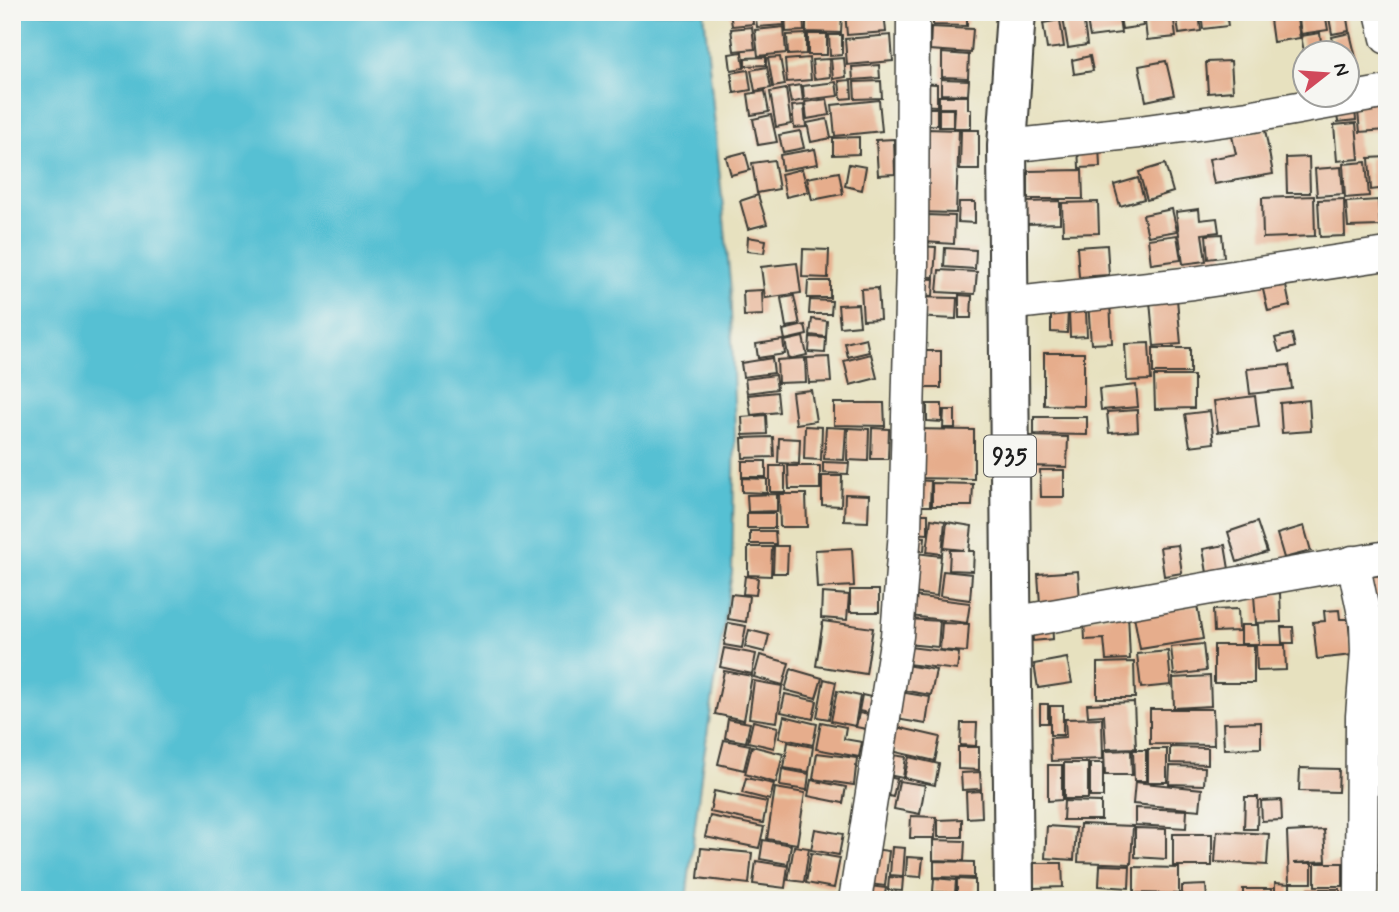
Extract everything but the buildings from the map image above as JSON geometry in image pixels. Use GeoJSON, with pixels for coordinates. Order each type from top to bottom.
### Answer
{"type":"FeatureCollection","features":[{"type":"Feature","properties":{"kind":"main road","name":"935"},"geometry":{"type":"LineString","coordinates":[[1014,900],[1007,146],[1016,12]]}},
{"type":"Feature","properties":{"kind":"street"},"geometry":{"type":"LineString","coordinates":[[855,900],[897,636],[905,531],[912,264],[913,12]]}},
{"type":"Feature","properties":{"kind":"street"},"geometry":{"type":"LineString","coordinates":[[1381,12],[1387,38]]}},
{"type":"Feature","properties":{"kind":"street"},"geometry":{"type":"LineString","coordinates":[[1007,146],[1248,117],[1387,92]]}},
{"type":"Feature","properties":{"kind":"street"},"geometry":{"type":"LineString","coordinates":[[1007,304],[1193,284],[1387,254]]}},
{"type":"Feature","properties":{"kind":"street"},"geometry":{"type":"LineString","coordinates":[[1012,623],[1387,556]]}},
{"type":"Feature","properties":{"kind":"street"},"geometry":{"type":"LineString","coordinates":[[1353,562],[1366,624],[1367,652],[1362,716],[1361,891]]}},
{"type":"Feature","properties":{"kind":"water"},"geometry":{"type":"Polygon","coordinates":[[[12,12],[704,12],[730,281],[735,430],[732,572],[702,768],[686,900],[12,900],[12,12]]]}}]}
